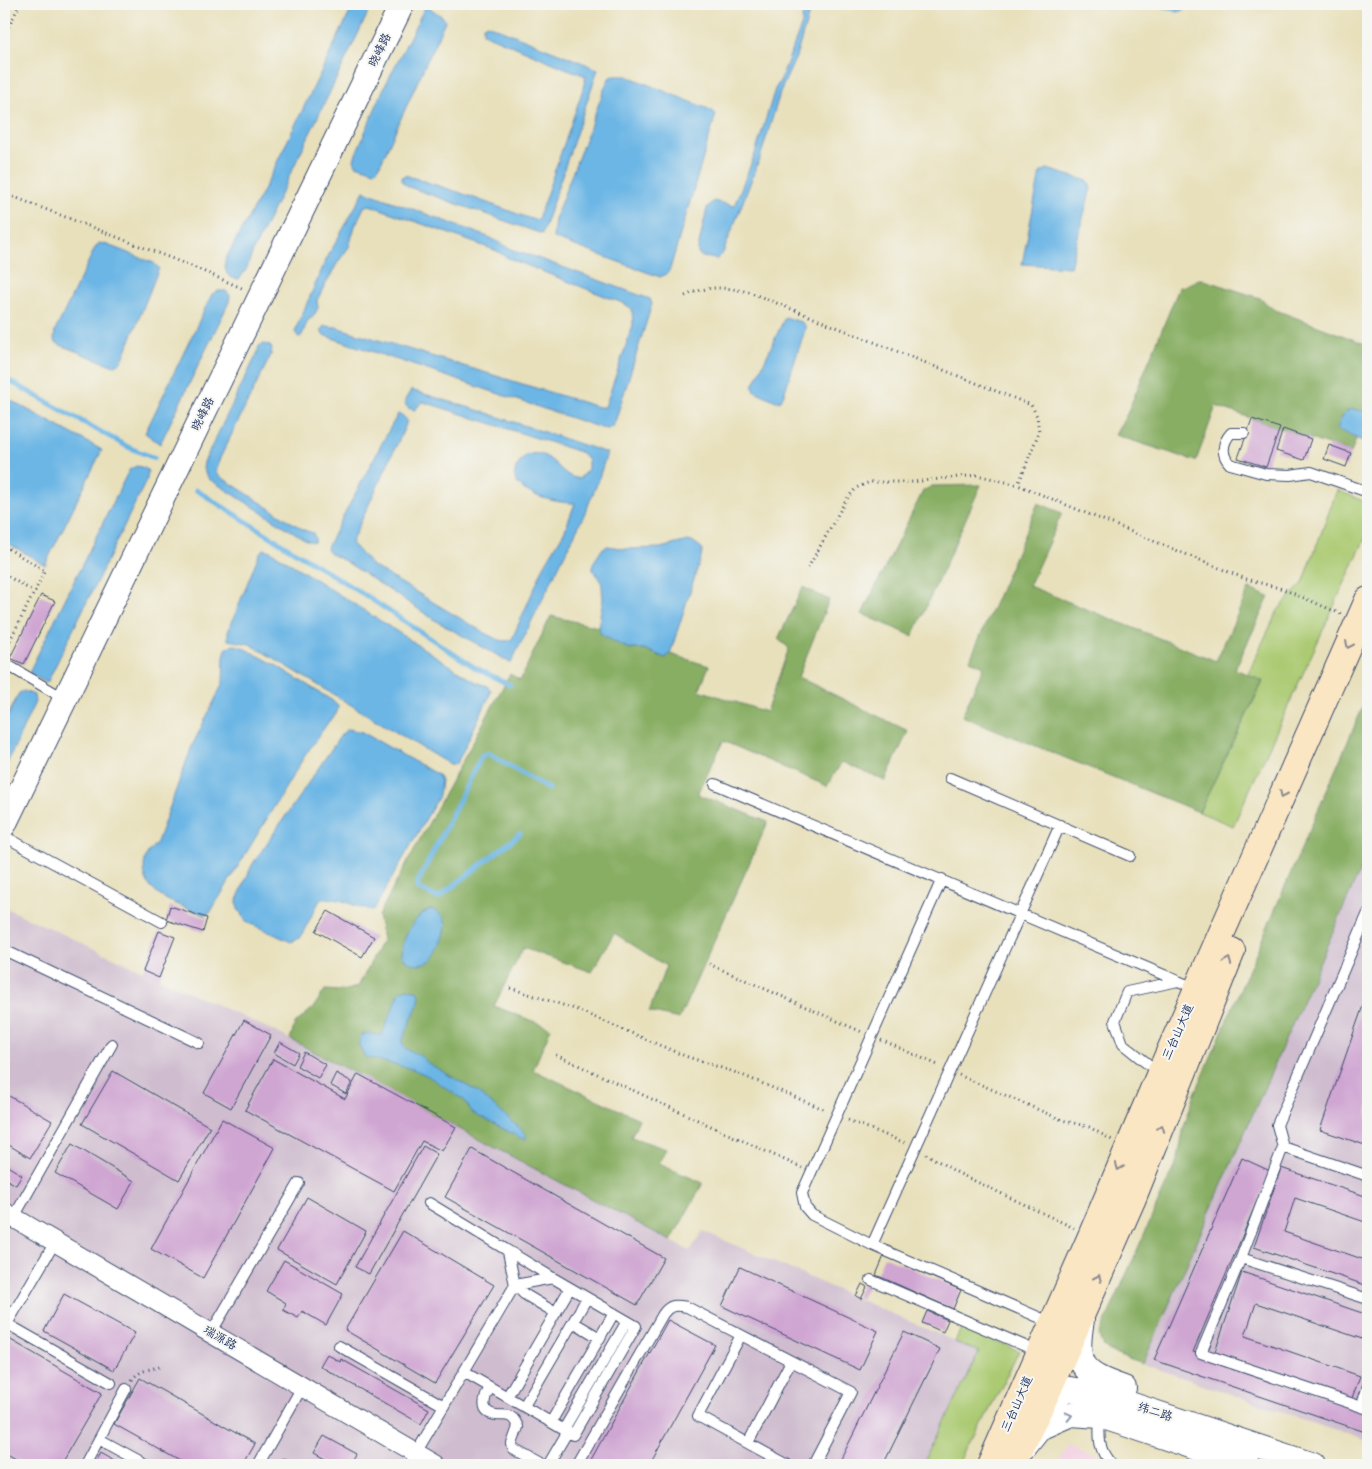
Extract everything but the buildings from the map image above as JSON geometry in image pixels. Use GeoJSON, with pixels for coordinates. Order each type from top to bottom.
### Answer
{"type":"FeatureCollection","features":[{"type":"Feature","properties":{"kind":"main road","name":"三台山大道"},"geometry":{"type":"LineString","coordinates":[[1015,1460],[1044,1399],[1067,1325],[1091,1236],[1127,1149],[1196,988],[1365,622]]}},
{"type":"Feature","properties":{"kind":"main road","name":"三台山大道"},"geometry":{"type":"LineString","coordinates":[[990,1465],[1040,1352],[1067,1325],[1133,1198],[1196,988]]}},
{"type":"Feature","properties":{"kind":"street","name":"晓峰路"},"geometry":{"type":"LineString","coordinates":[[4,825],[402,4]]}},
{"type":"Feature","properties":{"kind":"street","name":"瑞源路"},"geometry":{"type":"LineString","coordinates":[[9,1214],[436,1465]]}},
{"type":"Feature","properties":{"kind":"street"},"geometry":{"type":"LineString","coordinates":[[1067,1325],[1079,1335],[1080,1360],[1084,1368],[1102,1381],[1233,1426],[1284,1455]]}},
{"type":"Feature","properties":{"kind":"street","name":"纬二路"},"geometry":{"type":"LineString","coordinates":[[1005,1431],[1033,1404],[1068,1389],[1097,1393],[1313,1465]]}},
{"type":"Feature","properties":{"kind":"street","name":"纬二路"},"geometry":{"type":"LineString","coordinates":[[1015,1460],[1039,1428],[1071,1414],[1100,1416],[1247,1465]]}},
{"type":"Feature","properties":{"kind":"lane"},"geometry":{"type":"LineString","coordinates":[[1244,433],[1231,433],[1224,442],[1223,453],[1230,464],[1266,474],[1290,475],[1311,472],[1368,492]]}},
{"type":"Feature","properties":{"kind":"lane"},"geometry":{"type":"LineString","coordinates":[[4,663],[65,699]]}},
{"type":"Feature","properties":{"kind":"lane"},"geometry":{"type":"LineString","coordinates":[[950,778],[1130,856]]}},
{"type":"Feature","properties":{"kind":"lane"},"geometry":{"type":"LineString","coordinates":[[715,784],[1196,988]]}},
{"type":"Feature","properties":{"kind":"lane"},"geometry":{"type":"LineString","coordinates":[[872,1245],[1060,825]]}},
{"type":"Feature","properties":{"kind":"lane"},"geometry":{"type":"LineString","coordinates":[[4,836],[162,922]]}},
{"type":"Feature","properties":{"kind":"lane"},"geometry":{"type":"LineString","coordinates":[[942,879],[802,1193],[805,1207],[812,1215],[872,1245],[1067,1325]]}},
{"type":"Feature","properties":{"kind":"lane"},"geometry":{"type":"LineString","coordinates":[[1368,915],[1276,1124],[1282,1147],[1241,1258],[1200,1353],[1365,1408],[1368,1386]]}},
{"type":"Feature","properties":{"kind":"lane"},"geometry":{"type":"LineString","coordinates":[[4,950],[199,1043]]}},
{"type":"Feature","properties":{"kind":"lane"},"geometry":{"type":"LineString","coordinates":[[1160,1074],[1123,1044],[1115,1020],[1127,992],[1196,988]]}},
{"type":"Feature","properties":{"kind":"lane"},"geometry":{"type":"LineString","coordinates":[[9,1214],[112,1044]]}},
{"type":"Feature","properties":{"kind":"lane"},"geometry":{"type":"LineString","coordinates":[[1282,1147],[1368,1176]]}},
{"type":"Feature","properties":{"kind":"lane"},"geometry":{"type":"LineString","coordinates":[[211,1333],[299,1184]]}},
{"type":"Feature","properties":{"kind":"lane"},"geometry":{"type":"LineString","coordinates":[[429,1203],[508,1252],[636,1326],[574,1435],[464,1372]]}},
{"type":"Feature","properties":{"kind":"lane"},"geometry":{"type":"LineString","coordinates":[[55,1242],[5,1323],[111,1383]]}},
{"type":"Feature","properties":{"kind":"lane"},"geometry":{"type":"LineString","coordinates":[[508,1252],[515,1285],[524,1294],[556,1313]]}},
{"type":"Feature","properties":{"kind":"lane"},"geometry":{"type":"LineString","coordinates":[[1241,1258],[1368,1299]]}},
{"type":"Feature","properties":{"kind":"lane"},"geometry":{"type":"LineString","coordinates":[[416,1453],[515,1285],[553,1278]]}},
{"type":"Feature","properties":{"kind":"lane"},"geometry":{"type":"LineString","coordinates":[[870,1280],[1040,1352]]}},
{"type":"Feature","properties":{"kind":"lane"},"geometry":{"type":"LineString","coordinates":[[507,1397],[570,1288]]}},
{"type":"Feature","properties":{"kind":"lane"},"geometry":{"type":"LineString","coordinates":[[524,1406],[587,1298]]}},
{"type":"Feature","properties":{"kind":"lane"},"geometry":{"type":"LineString","coordinates":[[576,1465],[667,1308],[676,1304],[687,1307],[851,1392],[813,1465]]}},
{"type":"Feature","properties":{"kind":"lane"},"geometry":{"type":"LineString","coordinates":[[551,1422],[614,1313]]}},
{"type":"Feature","properties":{"kind":"lane"},"geometry":{"type":"LineString","coordinates":[[548,1465],[570,1418],[627,1321]]}},
{"type":"Feature","properties":{"kind":"lane"},"geometry":{"type":"LineString","coordinates":[[573,1322],[600,1338]]}},
{"type":"Feature","properties":{"kind":"lane"},"geometry":{"type":"LineString","coordinates":[[741,1335],[698,1416],[788,1465]]}},
{"type":"Feature","properties":{"kind":"lane"},"geometry":{"type":"LineString","coordinates":[[339,1346],[444,1406]]}},
{"type":"Feature","properties":{"kind":"lane"},"geometry":{"type":"LineString","coordinates":[[748,1443],[791,1361]]}},
{"type":"Feature","properties":{"kind":"lane"},"geometry":{"type":"LineString","coordinates":[[258,1465],[302,1387]]}},
{"type":"Feature","properties":{"kind":"lane"},"geometry":{"type":"LineString","coordinates":[[490,1387],[485,1399],[484,1408],[494,1415],[513,1418],[518,1427],[512,1444],[514,1449],[542,1465]]}},
{"type":"Feature","properties":{"kind":"lane"},"geometry":{"type":"LineString","coordinates":[[84,1465],[126,1389]]}},
{"type":"Feature","properties":{"kind":"lane"},"geometry":{"type":"LineString","coordinates":[[1100,1416],[1099,1444],[1107,1463]]}},
{"type":"Feature","properties":{"kind":"lane"},"geometry":{"type":"LineString","coordinates":[[99,1439],[147,1465]]}},
{"type":"Feature","properties":{"kind":"path"},"geometry":{"type":"LineString","coordinates":[[4,36],[20,4]]}},
{"type":"Feature","properties":{"kind":"path"},"geometry":{"type":"LineString","coordinates":[[4,193],[191,266],[260,296]]}},
{"type":"Feature","properties":{"kind":"path"},"geometry":{"type":"LineString","coordinates":[[685,296],[698,289],[714,287],[749,292],[1030,405],[1037,416],[1039,432],[1018,485]]}},
{"type":"Feature","properties":{"kind":"path"},"geometry":{"type":"LineString","coordinates":[[808,568],[846,500],[856,488],[870,482],[912,482],[978,475],[1018,485],[1246,579],[1283,589],[1365,622]]}},
{"type":"Feature","properties":{"kind":"path"},"geometry":{"type":"LineString","coordinates":[[4,546],[45,572],[4,653]]}},
{"type":"Feature","properties":{"kind":"path"},"geometry":{"type":"LineString","coordinates":[[4,574],[34,592]]}},
{"type":"Feature","properties":{"kind":"path"},"geometry":{"type":"LineString","coordinates":[[710,964],[1062,1120],[1089,1128],[1127,1149]]}},
{"type":"Feature","properties":{"kind":"path"},"geometry":{"type":"LineString","coordinates":[[510,988],[575,1009],[685,1056],[736,1073],[916,1148],[958,1173],[1091,1236]]}},
{"type":"Feature","properties":{"kind":"path"},"geometry":{"type":"LineString","coordinates":[[556,1055],[811,1172]]}},
{"type":"Feature","properties":{"kind":"path"},"geometry":{"type":"LineString","coordinates":[[126,1389],[133,1377],[144,1371],[160,1367]]}},
{"type":"Feature","properties":{"kind":"shaded area"},"geometry":{"type":"Polygon","coordinates":[[[1368,852],[1368,1441],[1143,1364],[1368,852]]]}},
{"type":"Feature","properties":{"kind":"shaded area"},"geometry":{"type":"Polygon","coordinates":[[[8,909],[274,1031],[690,1251],[703,1231],[979,1352],[924,1465],[4,1465],[4,917],[8,909]]]}},
{"type":"Feature","properties":{"kind":"shaded area"},"geometry":{"type":"Polygon","coordinates":[[[1068,1444],[1128,1465],[1055,1465],[1068,1444]]]}},
{"type":"Feature","properties":{"kind":"green space"},"geometry":{"type":"Polygon","coordinates":[[[1201,279],[1260,298],[1273,309],[1368,345],[1368,407],[1351,453],[1216,406],[1196,461],[1115,435],[1127,414],[1179,288],[1201,279]]]}},
{"type":"Feature","properties":{"kind":"green space"},"geometry":{"type":"Polygon","coordinates":[[[981,485],[913,636],[862,614],[923,491],[932,486],[981,485]]]}},
{"type":"Feature","properties":{"kind":"green space"},"geometry":{"type":"Polygon","coordinates":[[[1337,490],[1368,503],[1368,532],[1233,826],[1199,812],[1263,682],[1247,675],[1278,610],[1303,583],[1337,490]]]}},
{"type":"Feature","properties":{"kind":"green space"},"geometry":{"type":"Polygon","coordinates":[[[1038,503],[1062,513],[1029,586],[1216,661],[1249,589],[1269,597],[1235,669],[1263,681],[1199,812],[962,716],[984,666],[970,660],[1038,503]]]}},
{"type":"Feature","properties":{"kind":"green space"},"geometry":{"type":"Polygon","coordinates":[[[803,587],[829,600],[798,677],[908,731],[885,781],[842,762],[827,786],[723,741],[698,794],[768,822],[679,1019],[649,1012],[666,966],[614,933],[592,972],[523,948],[494,1006],[551,1028],[533,1070],[639,1119],[631,1137],[666,1149],[659,1164],[703,1183],[671,1241],[290,1039],[295,1024],[313,1008],[325,990],[341,991],[358,987],[383,939],[378,916],[510,674],[520,680],[551,616],[598,627],[601,634],[631,649],[644,649],[665,658],[670,654],[709,666],[699,690],[766,712],[789,648],[778,639],[803,587]]]}},
{"type":"Feature","properties":{"kind":"green space"},"geometry":{"type":"Polygon","coordinates":[[[1368,695],[1368,852],[1143,1364],[1117,1355],[1103,1347],[1099,1336],[1178,1158],[1184,1126],[1194,1096],[1368,695]]]}},
{"type":"Feature","properties":{"kind":"green space"},"geometry":{"type":"Polygon","coordinates":[[[962,1326],[1019,1351],[962,1465],[924,1465],[979,1352],[955,1342],[962,1326]]]}},
{"type":"Feature","properties":{"kind":"water"},"geometry":{"type":"Polygon","coordinates":[[[354,4],[363,4],[371,7],[253,251],[246,270],[239,279],[231,277],[227,274],[225,260],[265,187],[354,4]]]}},
{"type":"Feature","properties":{"kind":"water"},"geometry":{"type":"Polygon","coordinates":[[[803,4],[812,4],[796,57],[781,90],[760,158],[723,253],[717,259],[703,257],[698,254],[698,249],[707,208],[713,201],[734,206],[755,154],[775,89],[780,81],[802,24],[803,4]]]}},
{"type":"Feature","properties":{"kind":"water"},"geometry":{"type":"Polygon","coordinates":[[[1153,4],[1186,4],[1184,10],[1178,12],[1153,4]]]}},
{"type":"Feature","properties":{"kind":"water"},"geometry":{"type":"Polygon","coordinates":[[[428,7],[443,17],[445,21],[379,167],[375,171],[356,165],[355,156],[383,90],[424,9],[428,7]]]}},
{"type":"Feature","properties":{"kind":"water"},"geometry":{"type":"Polygon","coordinates":[[[487,24],[598,69],[542,234],[409,187],[402,182],[402,177],[405,175],[534,220],[538,219],[586,76],[483,33],[483,26],[487,24]]]}},
{"type":"Feature","properties":{"kind":"water"},"geometry":{"type":"Polygon","coordinates":[[[627,76],[711,110],[716,114],[670,269],[667,274],[660,277],[553,238],[555,218],[607,82],[610,77],[627,76]]]}},
{"type":"Feature","properties":{"kind":"water"},"geometry":{"type":"Polygon","coordinates":[[[1047,169],[1088,181],[1091,188],[1070,267],[1022,264],[1040,173],[1047,169]]]}},
{"type":"Feature","properties":{"kind":"water"},"geometry":{"type":"Polygon","coordinates":[[[364,191],[491,238],[519,253],[650,299],[652,304],[614,425],[608,429],[601,428],[323,335],[321,330],[324,326],[336,327],[598,407],[605,407],[633,325],[632,309],[625,304],[508,258],[497,251],[369,205],[364,207],[355,226],[349,247],[338,262],[317,300],[318,308],[313,317],[308,320],[299,338],[295,332],[297,326],[326,260],[364,191]]]}},
{"type":"Feature","properties":{"kind":"water"},"geometry":{"type":"Polygon","coordinates":[[[99,243],[154,263],[159,268],[122,361],[114,366],[54,341],[55,331],[99,243]]]}},
{"type":"Feature","properties":{"kind":"water"},"geometry":{"type":"Polygon","coordinates":[[[218,291],[226,291],[230,295],[229,302],[160,444],[145,433],[212,294],[218,291]]]}},
{"type":"Feature","properties":{"kind":"water"},"geometry":{"type":"Polygon","coordinates":[[[785,317],[801,322],[805,325],[805,330],[784,394],[781,400],[776,401],[755,391],[753,386],[785,317]]]}},
{"type":"Feature","properties":{"kind":"water"},"geometry":{"type":"Polygon","coordinates":[[[264,344],[272,348],[271,355],[220,458],[216,472],[304,530],[313,533],[314,542],[306,540],[209,479],[203,469],[204,462],[257,354],[259,346],[264,344]]]}},
{"type":"Feature","properties":{"kind":"water"},"geometry":{"type":"Polygon","coordinates":[[[411,390],[607,453],[585,513],[511,663],[438,622],[345,561],[329,553],[328,545],[390,428],[398,414],[402,415],[407,420],[405,427],[351,543],[371,565],[488,635],[506,641],[512,639],[544,566],[565,530],[575,503],[556,501],[532,494],[516,482],[515,473],[525,456],[539,454],[552,460],[568,475],[580,478],[588,469],[588,459],[580,452],[427,403],[422,402],[415,410],[408,408],[405,400],[411,390]]]}},
{"type":"Feature","properties":{"kind":"water"},"geometry":{"type":"Polygon","coordinates":[[[10,400],[102,450],[45,565],[4,541],[4,407],[10,400]]]}},
{"type":"Feature","properties":{"kind":"water"},"geometry":{"type":"Polygon","coordinates":[[[1352,409],[1368,412],[1368,443],[1337,430],[1343,415],[1352,409]]]}},
{"type":"Feature","properties":{"kind":"water"},"geometry":{"type":"Polygon","coordinates":[[[137,466],[148,471],[147,479],[47,683],[30,674],[30,670],[126,476],[130,469],[137,466]]]}},
{"type":"Feature","properties":{"kind":"water"},"geometry":{"type":"Polygon","coordinates":[[[688,541],[702,548],[702,554],[670,654],[665,658],[644,649],[631,649],[601,634],[598,627],[603,599],[602,587],[601,580],[593,570],[593,563],[603,548],[608,546],[626,549],[660,548],[688,541]]]}},
{"type":"Feature","properties":{"kind":"water"},"geometry":{"type":"Polygon","coordinates":[[[263,549],[271,551],[491,690],[455,765],[447,763],[250,644],[228,640],[228,632],[259,554],[263,549]]]}},
{"type":"Feature","properties":{"kind":"water"},"geometry":{"type":"Polygon","coordinates":[[[235,645],[274,664],[336,703],[338,708],[336,714],[304,757],[210,913],[205,915],[166,900],[158,894],[146,879],[144,865],[147,854],[157,842],[192,746],[223,683],[226,649],[235,645]]]}},
{"type":"Feature","properties":{"kind":"water"},"geometry":{"type":"Polygon","coordinates":[[[24,691],[34,695],[35,702],[4,770],[4,724],[19,693],[24,691]]]}},
{"type":"Feature","properties":{"kind":"water"},"geometry":{"type":"Polygon","coordinates":[[[348,729],[362,732],[438,775],[441,781],[439,796],[373,911],[339,900],[320,900],[300,938],[291,942],[247,922],[238,909],[237,900],[252,865],[341,735],[348,729]]]}},
{"type":"Feature","properties":{"kind":"water"},"geometry":{"type":"Polygon","coordinates":[[[431,909],[444,918],[445,928],[442,941],[430,961],[420,964],[410,963],[402,956],[404,941],[414,922],[431,909]]]}},
{"type":"Feature","properties":{"kind":"water"},"geometry":{"type":"Polygon","coordinates":[[[407,988],[418,991],[420,995],[419,1002],[402,1041],[405,1048],[476,1091],[521,1129],[526,1135],[526,1139],[472,1113],[465,1101],[428,1076],[412,1069],[365,1057],[359,1046],[361,1035],[382,1035],[400,991],[407,988]]]}},
{"type":"Feature","properties":{"kind":"waterway"},"geometry":{"type":"LineString","coordinates":[[4,378],[128,447],[154,458]]}},
{"type":"Feature","properties":{"kind":"waterway"},"geometry":{"type":"LineString","coordinates":[[196,490],[366,596],[474,667],[510,685]]}},
{"type":"Feature","properties":{"kind":"waterway"},"geometry":{"type":"LineString","coordinates":[[520,834],[438,898],[417,888],[418,882],[482,755],[488,753],[548,789]]}}]}
